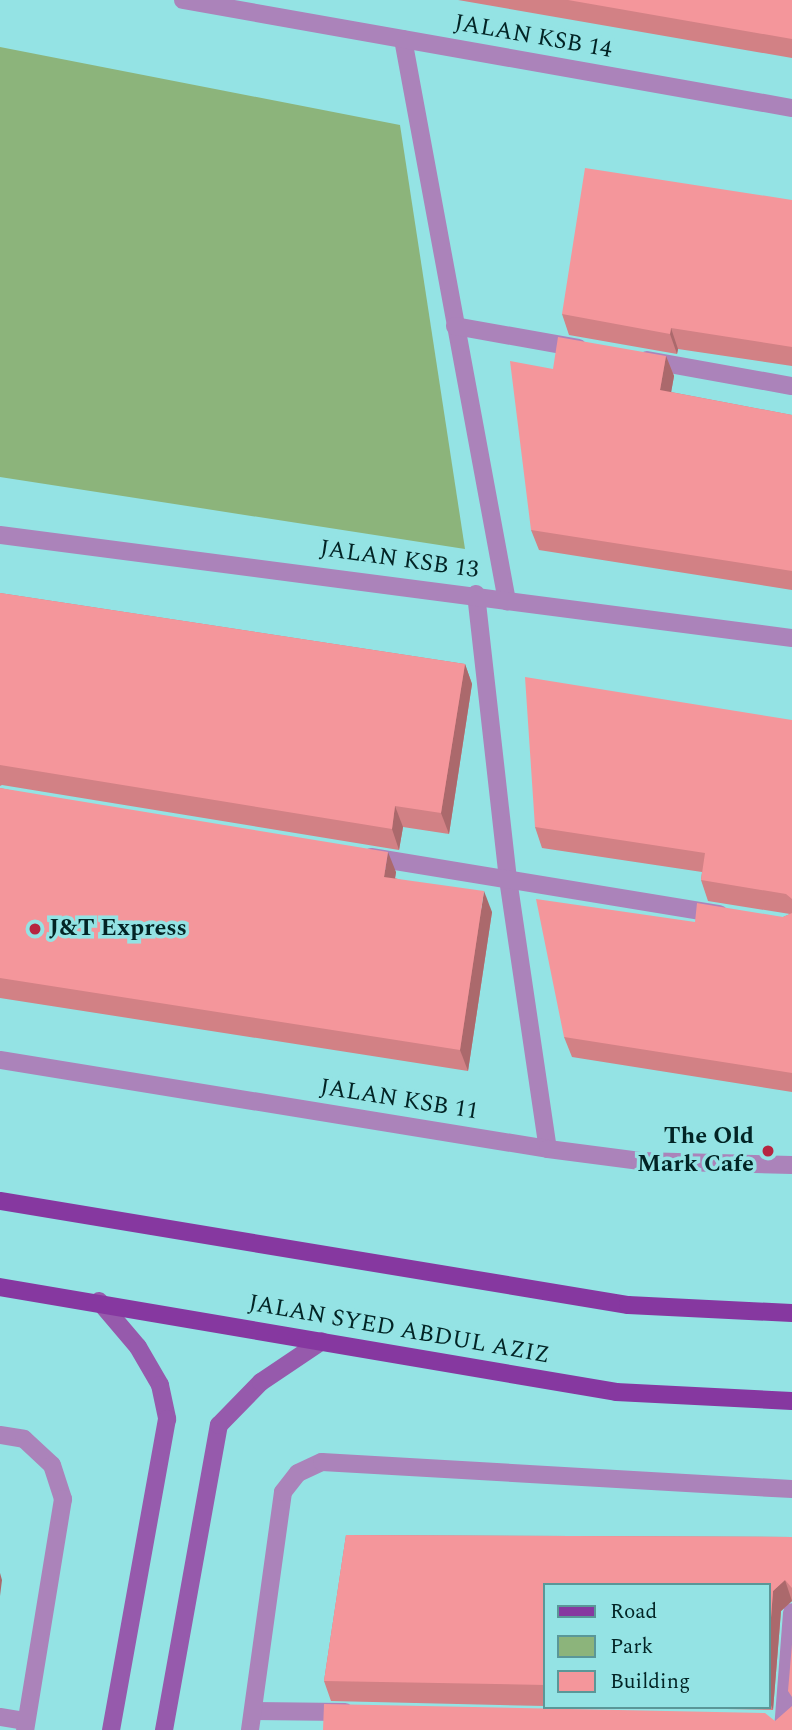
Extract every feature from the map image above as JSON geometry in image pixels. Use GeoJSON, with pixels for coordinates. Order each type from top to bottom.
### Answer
{"type":"FeatureCollection","features":[{"type":"Feature","properties":{"kind":"main road"},"geometry":{"type":"LineString","coordinates":[[0,1201],[628,1305],[792,1313]]}},
{"type":"Feature","properties":{"kind":"main road","name":"JALAN SYED ABDUL AZIZ"},"geometry":{"type":"LineString","coordinates":[[0,1287],[99,1301],[616,1392],[792,1401]]}},
{"type":"Feature","properties":{"kind":"street","name":"JALAN KSB 14"},"geometry":{"type":"LineString","coordinates":[[183,0],[792,108]]}},
{"type":"Feature","properties":{"kind":"street"},"geometry":{"type":"LineString","coordinates":[[402,38],[507,601]]}},
{"type":"Feature","properties":{"kind":"street"},"geometry":{"type":"LineString","coordinates":[[455,326],[603,352]]}},
{"type":"Feature","properties":{"kind":"street"},"geometry":{"type":"LineString","coordinates":[[630,357],[792,386]]}},
{"type":"Feature","properties":{"kind":"street","name":"JALAN KSB 13"},"geometry":{"type":"LineString","coordinates":[[0,534],[475,594],[507,601],[792,638]]}},
{"type":"Feature","properties":{"kind":"street"},"geometry":{"type":"LineString","coordinates":[[475,594],[508,879],[548,1149]]}},
{"type":"Feature","properties":{"kind":"street"},"geometry":{"type":"LineString","coordinates":[[357,855],[738,917]]}},
{"type":"Feature","properties":{"kind":"street","name":"JALAN KSB 11"},"geometry":{"type":"LineString","coordinates":[[0,1060],[548,1149],[640,1161],[792,1165]]}},
{"type":"Feature","properties":{"kind":"street"},"geometry":{"type":"LineString","coordinates":[[99,1301],[138,1347],[160,1385],[167,1419],[111,1730]]}},
{"type":"Feature","properties":{"kind":"street"},"geometry":{"type":"LineString","coordinates":[[164,1730],[219,1424],[261,1382],[322,1341]]}},
{"type":"Feature","properties":{"kind":"street"},"geometry":{"type":"LineString","coordinates":[[0,1435],[24,1439],[52,1465],[64,1499],[26,1726],[0,1717]]}},
{"type":"Feature","properties":{"kind":"street"},"geometry":{"type":"LineString","coordinates":[[250,1730],[283,1492],[298,1473],[322,1462],[792,1489]]}},
{"type":"Feature","properties":{"kind":"street"},"geometry":{"type":"LineString","coordinates":[[782,1724],[792,1612]]}},
{"type":"Feature","properties":{"kind":"street"},"geometry":{"type":"LineString","coordinates":[[254,1711],[365,1713]]}},
{"type":"Feature","properties":{"kind":"green space"},"geometry":{"type":"Polygon","coordinates":[[[0,47],[400,125],[465,549],[0,477],[0,47]]]}},
{"type":"Feature","properties":{"kind":"building"},"geometry":{"type":"Polygon","coordinates":[[[568,0],[792,0],[792,39],[568,0]]]}},
{"type":"Feature","properties":{"kind":"building"},"geometry":{"type":"Polygon","coordinates":[[[585,168],[792,200],[792,347],[671,328],[670,334],[562,314],[585,168]]]}},
{"type":"Feature","properties":{"kind":"building"},"geometry":{"type":"Polygon","coordinates":[[[558,337],[666,356],[660,390],[792,415],[792,571],[531,530],[510,361],[553,369],[558,337]]]}},
{"type":"Feature","properties":{"kind":"building"},"geometry":{"type":"Polygon","coordinates":[[[0,593],[465,664],[441,813],[395,806],[392,829],[0,765],[0,593]]]}},
{"type":"Feature","properties":{"kind":"building"},"geometry":{"type":"Polygon","coordinates":[[[525,677],[792,720],[792,899],[786,894],[701,880],[705,853],[535,827],[525,677]]]}},
{"type":"Feature","properties":{"kind":"building"},"geometry":{"type":"Polygon","coordinates":[[[0,788],[388,852],[384,877],[484,891],[460,1050],[0,978],[0,788]]]}},
{"type":"Feature","properties":{"kind":"building"},"geometry":{"type":"Polygon","coordinates":[[[536,899],[695,922],[697,903],[783,917],[792,913],[792,1073],[564,1037],[536,899]]]}},
{"type":"Feature","properties":{"kind":"building"},"geometry":{"type":"Polygon","coordinates":[[[346,1535],[792,1537],[792,1588],[785,1580],[773,1591],[771,1618],[771,1583],[544,1583],[544,1685],[324,1681],[346,1535]]]}},
{"type":"Feature","properties":{"kind":"building"},"geometry":{"type":"Polygon","coordinates":[[[792,1644],[792,1697],[788,1691],[792,1644]]]}},
{"type":"Feature","properties":{"kind":"building"},"geometry":{"type":"Polygon","coordinates":[[[324,1704],[765,1713],[775,1721],[792,1706],[792,1730],[323,1730],[324,1704]]]}},
{"type":"Feature","properties":{"kind":"place","name":"J&T Express"},"geometry":{"type":"Point","coordinates":[35,929]}},
{"type":"Feature","properties":{"kind":"place","name":"The Old Mark Cafe"},"geometry":{"type":"Point","coordinates":[768,1151]}}]}
